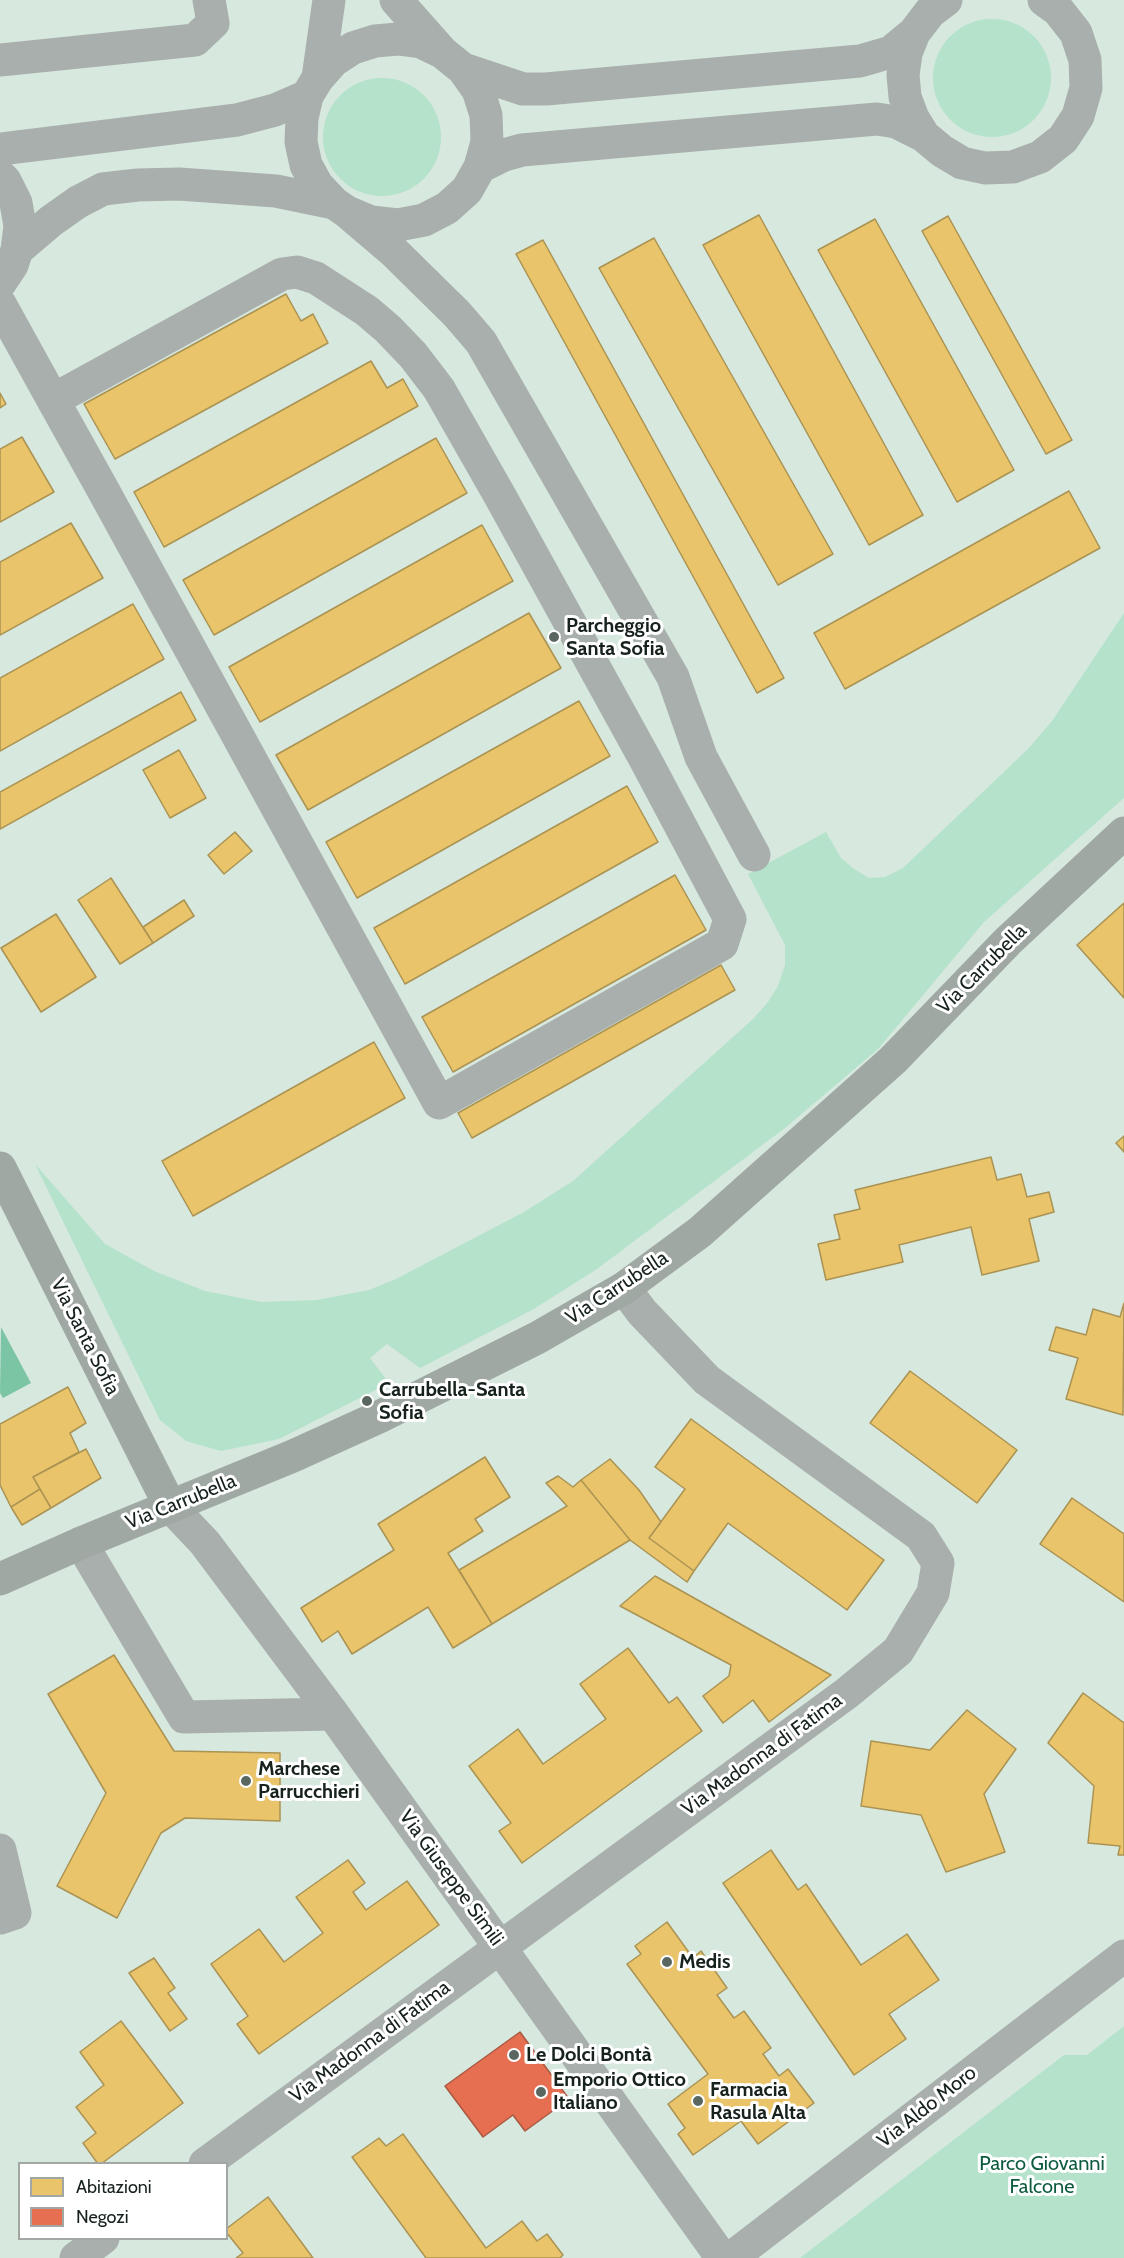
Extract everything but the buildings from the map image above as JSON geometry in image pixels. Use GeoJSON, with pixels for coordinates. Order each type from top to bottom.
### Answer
{"type":"FeatureCollection","features":[{"type":"Feature","properties":{"kind":"main road","name":"Via Carrubella"},"geometry":{"type":"LineString","coordinates":[[0,1578],[379,1418],[537,1338],[624,1288],[700,1232],[884,1068],[1008,941],[1124,832]]}},
{"type":"Feature","properties":{"kind":"main road","name":"Via Santa Sofia"},"geometry":{"type":"LineString","coordinates":[[0,1167],[170,1506]]}},
{"type":"Feature","properties":{"kind":"main road"},"geometry":{"type":"LineString","coordinates":[[0,1216],[32,1231]]}},
{"type":"Feature","properties":{"kind":"street"},"geometry":{"type":"LineString","coordinates":[[0,60],[195,40],[213,23],[209,0]]}},
{"type":"Feature","properties":{"kind":"street"},"geometry":{"type":"LineString","coordinates":[[329,0],[313,87],[302,118],[301,142],[306,165],[317,186],[394,252],[457,314],[480,342],[673,677],[701,757],[754,855]]}},
{"type":"Feature","properties":{"kind":"street"},"geometry":{"type":"LineString","coordinates":[[17,250],[78,202],[103,189],[138,185],[179,184],[276,191],[340,207],[371,222],[398,225],[424,219],[447,208],[467,190],[480,167],[486,142],[486,115],[478,90],[396,0]]}},
{"type":"Feature","properties":{"kind":"street"},"geometry":{"type":"LineString","coordinates":[[0,149],[237,120],[275,110],[313,87],[333,61],[353,48],[375,41],[398,39],[421,42],[453,60],[523,89],[546,89],[860,62],[891,52],[914,33],[930,12],[946,0]]}},
{"type":"Feature","properties":{"kind":"street"},"geometry":{"type":"LineString","coordinates":[[914,33],[906,54],[903,75],[905,97],[912,118],[924,136],[942,152],[962,163],[985,168],[1013,167],[1040,157],[1063,139],[1078,116],[1086,88],[1085,60],[1076,33],[1058,10],[1044,0]]}},
{"type":"Feature","properties":{"kind":"street"},"geometry":{"type":"LineString","coordinates":[[480,167],[504,155],[522,150],[877,119],[896,122],[924,136]]}},
{"type":"Feature","properties":{"kind":"street"},"geometry":{"type":"LineString","coordinates":[[0,176],[16,203],[20,226],[17,250],[12,265],[0,283]]}},
{"type":"Feature","properties":{"kind":"street"},"geometry":{"type":"LineString","coordinates":[[0,304],[439,1103],[722,944],[730,919],[645,759],[484,468],[439,389],[413,355],[367,311],[316,278],[297,272],[282,274],[53,400]]}},
{"type":"Feature","properties":{"kind":"street","name":"Via Madonna di Fatima"},"geometry":{"type":"LineString","coordinates":[[206,2162],[847,1693],[898,1651],[933,1593],[938,1563],[921,1536],[707,1380],[642,1312],[624,1288]]}},
{"type":"Feature","properties":{"kind":"street","name":"Via Giuseppe Simili"},"geometry":{"type":"LineString","coordinates":[[170,1506],[205,1543],[333,1714],[722,2258]]}},
{"type":"Feature","properties":{"kind":"street"},"geometry":{"type":"LineString","coordinates":[[81,1543],[184,1717],[333,1714]]}},
{"type":"Feature","properties":{"kind":"street"},"geometry":{"type":"LineString","coordinates":[[0,1850],[7,1915]]}},
{"type":"Feature","properties":{"kind":"street","name":"Via Aldo Moro"},"geometry":{"type":"LineString","coordinates":[[731,2258],[1124,1956]]}},
{"type":"Feature","properties":{"kind":"street"},"geometry":{"type":"LineString","coordinates":[[76,2258],[100,2240]]}},
{"type":"Feature","properties":{"kind":"green space"},"geometry":{"type":"Polygon","coordinates":[[[992,19],[1014,24],[1034,36],[1046,56],[1051,78],[1046,100],[1034,120],[1014,132],[992,137],[970,132],[950,120],[938,100],[933,78],[938,56],[950,36],[970,24],[992,19]]]}},
{"type":"Feature","properties":{"kind":"green space"},"geometry":{"type":"Polygon","coordinates":[[[382,78],[404,83],[424,95],[436,115],[441,137],[436,159],[424,179],[404,191],[382,196],[360,191],[340,179],[328,159],[323,137],[328,115],[340,95],[360,83],[382,78]]]}},
{"type":"Feature","properties":{"kind":"green space"},"geometry":{"type":"Polygon","coordinates":[[[1124,613],[1124,798],[984,922],[878,1049],[785,1128],[597,1269],[532,1310],[420,1368],[387,1344],[370,1358],[389,1383],[279,1439],[221,1451],[186,1441],[160,1420],[35,1164],[105,1244],[154,1271],[205,1291],[261,1302],[317,1300],[369,1290],[396,1279],[524,1212],[573,1181],[753,1019],[768,1002],[778,986],[785,965],[785,945],[748,874],[826,832],[841,858],[869,878],[885,877],[903,868],[1028,749],[1052,721],[1124,613]]]}},
{"type":"Feature","properties":{"kind":"green space","name":"Parco Giovanni Falcone"},"geometry":{"type":"Polygon","coordinates":[[[1124,2026],[1124,2258],[800,2258],[1064,2055],[1087,2055],[1124,2026]]]}},
{"type":"Feature","properties":{"kind":"shaded area"},"geometry":{"type":"Polygon","coordinates":[[[1,1327],[31,1383],[3,1398],[0,1393],[1,1327]]]}},
{"type":"Feature","properties":{"kind":"place","name":"Parcheggio Santa Sofia"},"geometry":{"type":"Point","coordinates":[554,637]}},
{"type":"Feature","properties":{"kind":"place","name":"Carrubella-Santa Sofia"},"geometry":{"type":"Point","coordinates":[367,1401]}},
{"type":"Feature","properties":{"kind":"place","name":"Marchese Parrucchieri"},"geometry":{"type":"Point","coordinates":[246,1781]}},
{"type":"Feature","properties":{"kind":"place","name":"Medis"},"geometry":{"type":"Point","coordinates":[667,1962]}},
{"type":"Feature","properties":{"kind":"place","name":"Le Dolci Bontà"},"geometry":{"type":"Point","coordinates":[514,2055]}},
{"type":"Feature","properties":{"kind":"place","name":"Emporio Ottico Italiano"},"geometry":{"type":"Point","coordinates":[541,2092]}},
{"type":"Feature","properties":{"kind":"place","name":"Farmacia Rasula Alta"},"geometry":{"type":"Point","coordinates":[698,2101]}}]}
